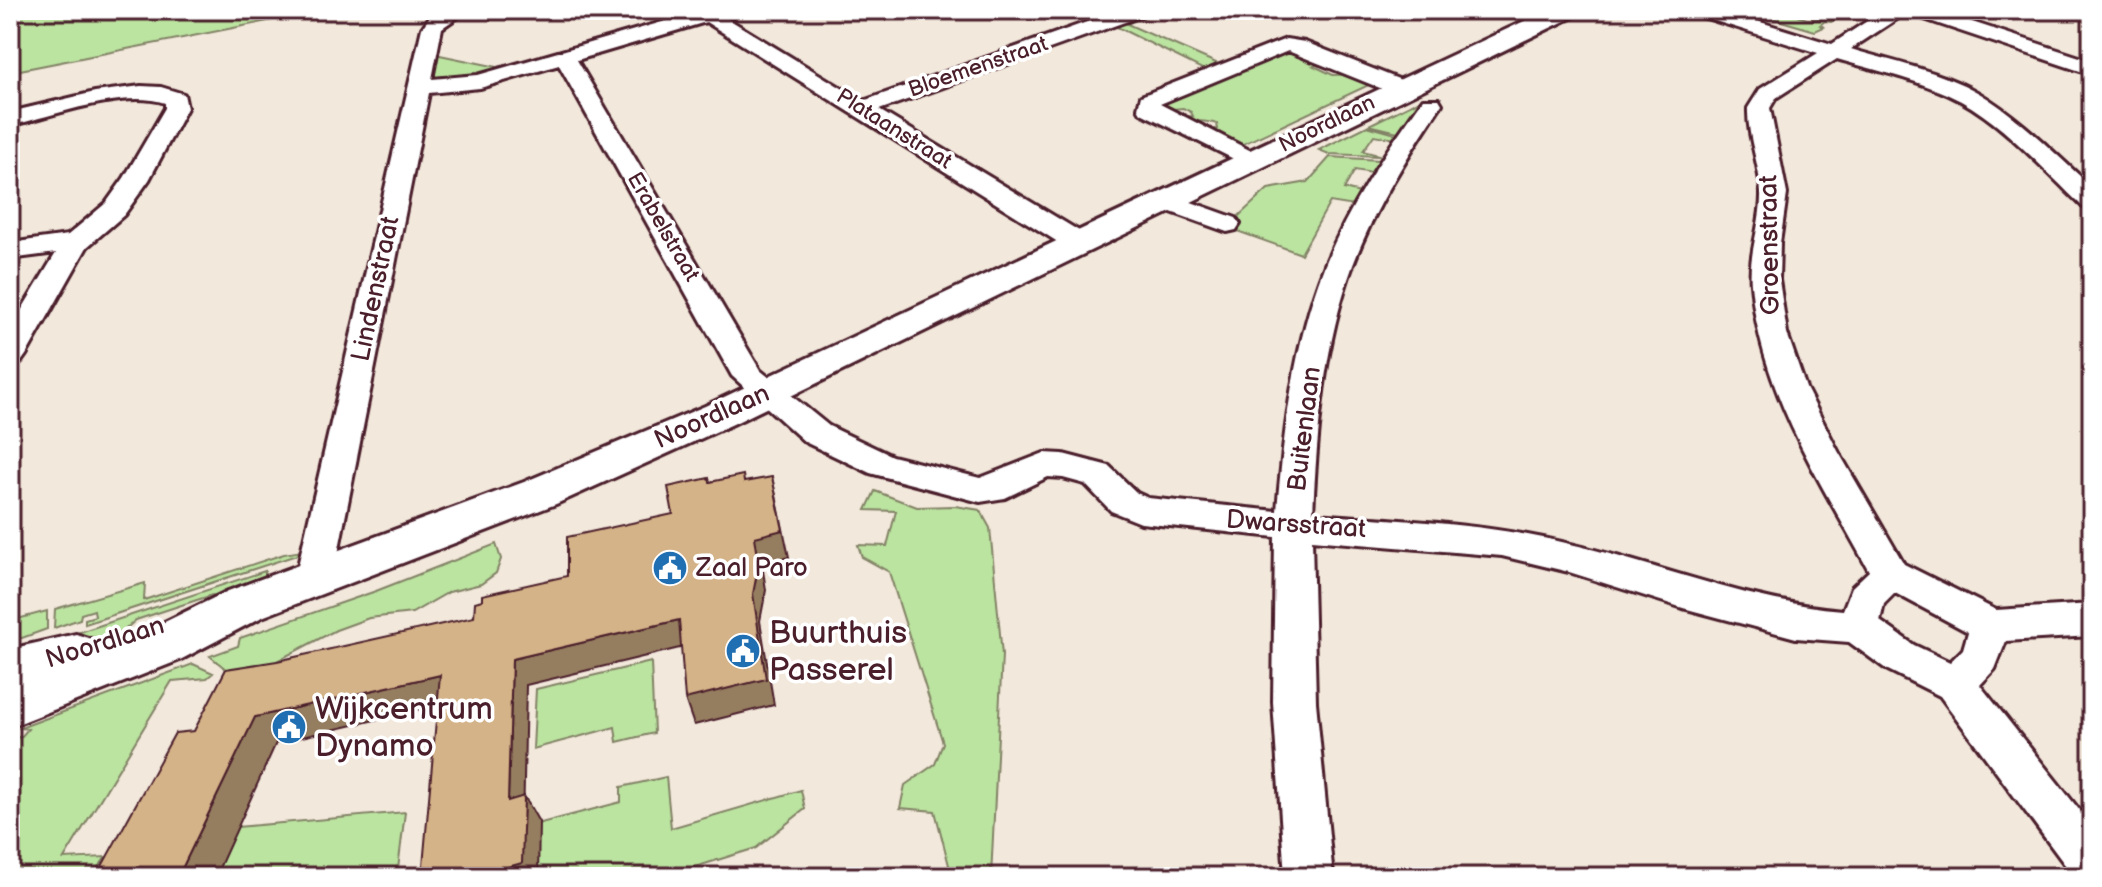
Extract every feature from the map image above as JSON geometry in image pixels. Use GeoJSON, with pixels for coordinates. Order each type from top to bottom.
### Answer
{"type":"FeatureCollection","features":[{"type":"Feature","properties":{"kind":"street","name":"Lindenstraat"},"geometry":{"type":"LineString","coordinates":[[314,579],[422,87],[432,28],[438,19],[456,10]]}},
{"type":"Feature","properties":{"kind":"street","name":"Bloemenstraat"},"geometry":{"type":"LineString","coordinates":[[861,109],[1140,10]]}},
{"type":"Feature","properties":{"kind":"street","name":"Noordlaan"},"geometry":{"type":"LineString","coordinates":[[10,705],[65,681],[162,646],[245,604],[540,493],[767,392],[1252,161],[1417,96],[1568,10]]}},
{"type":"Feature","properties":{"kind":"street"},"geometry":{"type":"LineString","coordinates":[[1700,10],[1926,79],[1970,97],[2022,136],[2092,201]]}},
{"type":"Feature","properties":{"kind":"street","name":"Groenstraat"},"geometry":{"type":"LineString","coordinates":[[1890,574],[1821,451],[1790,388],[1772,333],[1765,280],[1766,243],[1774,194],[1759,108],[1768,94],[1898,10]]}},
{"type":"Feature","properties":{"kind":"street"},"geometry":{"type":"LineString","coordinates":[[1914,10],[1999,35],[2092,68]]}},
{"type":"Feature","properties":{"kind":"street","name":"Plataanstraat"},"geometry":{"type":"LineString","coordinates":[[718,13],[861,109],[1079,243]]}},
{"type":"Feature","properties":{"kind":"street"},"geometry":{"type":"LineString","coordinates":[[422,87],[480,81],[718,13]]}},
{"type":"Feature","properties":{"kind":"street","name":"Noordlaan"},"geometry":{"type":"LineString","coordinates":[[1252,161],[1149,108],[1149,101],[1286,45],[1298,46],[1417,96]]}},
{"type":"Feature","properties":{"kind":"street","name":"Erabelstraat"},"geometry":{"type":"LineString","coordinates":[[565,57],[748,376],[767,392]]}},
{"type":"Feature","properties":{"kind":"street"},"geometry":{"type":"LineString","coordinates":[[10,119],[144,92],[167,94],[176,99],[176,108],[136,180],[115,209],[76,242],[10,355]]}},
{"type":"Feature","properties":{"kind":"street","name":"Buitenlaan"},"geometry":{"type":"LineString","coordinates":[[1309,877],[1293,699],[1294,524],[1300,448],[1313,357],[1339,268],[1417,96]]}},
{"type":"Feature","properties":{"kind":"street"},"geometry":{"type":"LineString","coordinates":[[1166,201],[1227,224]]}},
{"type":"Feature","properties":{"kind":"street"},"geometry":{"type":"LineString","coordinates":[[10,251],[76,242]]}},
{"type":"Feature","properties":{"kind":"street","name":"Dwarsstraat"},"geometry":{"type":"LineString","coordinates":[[767,392],[817,434],[882,465],[954,486],[992,489],[1044,465],[1063,466],[1097,475],[1124,502],[1141,510],[1188,517],[1502,542],[1571,558],[1683,593],[1796,622],[1858,627]]}},
{"type":"Feature","properties":{"kind":"street"},"geometry":{"type":"LineString","coordinates":[[2092,620],[1990,626],[1944,599],[1890,574],[1866,598],[1858,627],[1900,657],[1955,684],[2092,863]]}},
{"type":"Feature","properties":{"kind":"street","name":"Noordlaan"},"geometry":{"type":"LineString","coordinates":[[10,670],[67,657],[202,613],[245,604]]}},
{"type":"Feature","properties":{"kind":"street"},"geometry":{"type":"LineString","coordinates":[[1955,684],[1981,657],[1990,626]]}},
{"type":"Feature","properties":{"kind":"green space"},"geometry":{"type":"Polygon","coordinates":[[[10,10],[324,10],[10,72],[10,10]]]}},
{"type":"Feature","properties":{"kind":"green space"},"geometry":{"type":"Polygon","coordinates":[[[1744,10],[1779,10],[1807,19],[1822,19],[1818,17],[1825,13],[1841,16],[1831,22],[1825,21],[1820,25],[1824,27],[1815,31],[1744,10]]]}},
{"type":"Feature","properties":{"kind":"green space"},"geometry":{"type":"Polygon","coordinates":[[[1129,17],[1136,20],[1127,24],[1223,66],[1208,72],[1111,24],[1129,17]]]}},
{"type":"Feature","properties":{"kind":"green space"},"geometry":{"type":"Polygon","coordinates":[[[1286,51],[1330,64],[1314,66],[1333,75],[1355,74],[1373,83],[1239,146],[1202,130],[1218,129],[1217,124],[1182,119],[1177,117],[1193,116],[1191,112],[1183,108],[1162,110],[1158,106],[1161,102],[1286,51]]]}},
{"type":"Feature","properties":{"kind":"green space"},"geometry":{"type":"Polygon","coordinates":[[[435,54],[507,69],[480,77],[434,81],[429,77],[435,54]]]}},
{"type":"Feature","properties":{"kind":"green space"},"geometry":{"type":"Polygon","coordinates":[[[1418,101],[1425,106],[1406,134],[1369,125],[1418,101]]]}},
{"type":"Feature","properties":{"kind":"green space"},"geometry":{"type":"Polygon","coordinates":[[[1367,126],[1403,136],[1401,140],[1374,135],[1363,151],[1382,156],[1329,154],[1319,150],[1367,126]]]}},
{"type":"Feature","properties":{"kind":"green space"},"geometry":{"type":"Polygon","coordinates":[[[1330,157],[1379,160],[1372,173],[1355,170],[1344,189],[1360,193],[1354,206],[1330,202],[1301,254],[1229,228],[1268,189],[1308,182],[1330,157]]]}},
{"type":"Feature","properties":{"kind":"green space"},"geometry":{"type":"Polygon","coordinates":[[[875,491],[917,507],[955,506],[980,510],[990,528],[1002,655],[991,877],[952,877],[935,811],[900,808],[905,785],[935,764],[943,743],[889,572],[862,557],[858,545],[887,546],[896,511],[866,510],[875,491]]]}},
{"type":"Feature","properties":{"kind":"green space"},"geometry":{"type":"Polygon","coordinates":[[[496,544],[501,559],[496,573],[481,584],[449,592],[412,613],[369,618],[336,630],[273,663],[227,670],[210,656],[238,646],[240,638],[376,591],[496,544]]]}},
{"type":"Feature","properties":{"kind":"green space"},"geometry":{"type":"Polygon","coordinates":[[[302,551],[85,624],[85,619],[95,616],[94,610],[81,614],[80,619],[54,628],[55,609],[145,583],[144,600],[284,554],[302,551]]]}},
{"type":"Feature","properties":{"kind":"green space"},"geometry":{"type":"Polygon","coordinates":[[[265,571],[265,582],[225,598],[212,595],[136,620],[122,632],[78,647],[77,633],[265,571]]]}},
{"type":"Feature","properties":{"kind":"green space"},"geometry":{"type":"Polygon","coordinates":[[[47,611],[47,629],[22,638],[10,637],[10,621],[47,611]]]}},
{"type":"Feature","properties":{"kind":"green space"},"geometry":{"type":"Polygon","coordinates":[[[651,662],[654,733],[617,742],[615,727],[533,749],[536,689],[651,662]]]}},
{"type":"Feature","properties":{"kind":"green space"},"geometry":{"type":"Polygon","coordinates":[[[193,664],[213,673],[207,678],[172,681],[64,859],[106,857],[91,877],[10,877],[10,738],[21,737],[28,729],[21,728],[28,725],[193,664]]]}},
{"type":"Feature","properties":{"kind":"green space"},"geometry":{"type":"Polygon","coordinates":[[[666,777],[671,828],[801,790],[805,809],[756,848],[663,877],[535,877],[537,824],[621,802],[621,787],[666,777]]]}},
{"type":"Feature","properties":{"kind":"green space"},"geometry":{"type":"Polygon","coordinates":[[[405,812],[397,877],[202,877],[237,827],[405,812]]]}},
{"type":"Feature","properties":{"kind":"building"},"geometry":{"type":"Polygon","coordinates":[[[743,475],[744,482],[772,477],[783,530],[755,537],[759,563],[753,594],[766,679],[685,699],[679,620],[512,659],[508,801],[524,796],[522,863],[473,877],[422,877],[440,675],[255,717],[178,877],[96,877],[175,733],[194,731],[226,669],[277,661],[474,617],[475,602],[482,600],[482,595],[567,576],[567,537],[673,514],[668,487],[709,478],[710,482],[743,475]]]}},
{"type":"Feature","properties":{"kind":"place","name":"Zaal Paro"},"geometry":{"type":"Point","coordinates":[670,568]}},
{"type":"Feature","properties":{"kind":"place","name":"Buurthuis Passerel"},"geometry":{"type":"Point","coordinates":[743,651]}},
{"type":"Feature","properties":{"kind":"place","name":"Wijkcentrum Dynamo"},"geometry":{"type":"Point","coordinates":[289,727]}}]}
